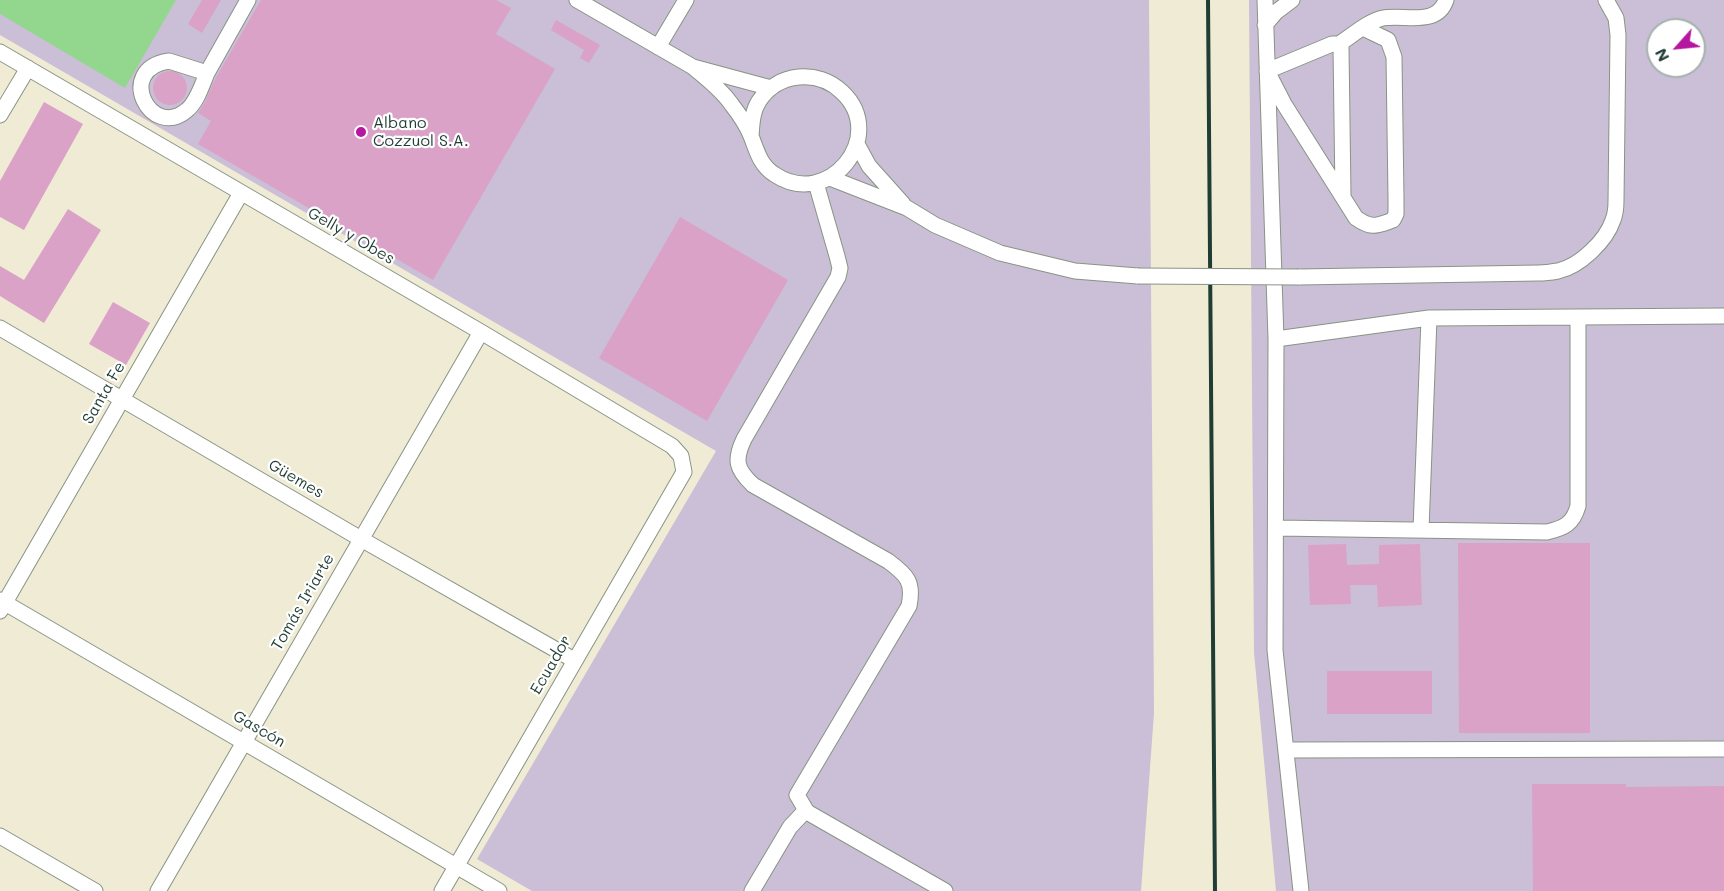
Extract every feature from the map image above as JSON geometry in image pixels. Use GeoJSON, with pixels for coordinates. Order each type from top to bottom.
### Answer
{"type":"FeatureCollection","features":[{"type":"Feature","properties":{"kind":"street"},"geometry":{"type":"LineString","coordinates":[[207,73],[178,63],[160,62],[145,74],[141,92],[143,101],[148,108],[164,117],[181,114],[194,101],[248,0]]}},
{"type":"Feature","properties":{"kind":"street"},"geometry":{"type":"LineString","coordinates":[[578,0],[693,67],[719,88],[732,104],[751,136],[759,157],[773,174],[787,181],[801,184],[823,180],[842,169],[851,158],[857,144],[857,118],[852,105],[834,85],[809,76],[795,77],[771,88],[759,101],[752,118],[751,136]]}},
{"type":"Feature","properties":{"kind":"street"},"geometry":{"type":"LineString","coordinates":[[658,47],[686,0]]}},
{"type":"Feature","properties":{"kind":"street"},"geometry":{"type":"LineString","coordinates":[[1265,0],[1276,339],[1275,650],[1301,891]]}},
{"type":"Feature","properties":{"kind":"street"},"geometry":{"type":"LineString","coordinates":[[1265,25],[1276,12],[1292,0]]}},
{"type":"Feature","properties":{"kind":"street"},"geometry":{"type":"LineString","coordinates":[[1267,71],[1332,44],[1339,44],[1382,18],[1426,17],[1436,14],[1443,9],[1446,0]]}},
{"type":"Feature","properties":{"kind":"street"},"geometry":{"type":"LineString","coordinates":[[823,180],[907,208],[935,225],[1000,253],[1075,271],[1138,276],[1299,277],[1559,271],[1584,257],[1608,232],[1614,218],[1618,35],[1616,18],[1606,0]]}},
{"type":"Feature","properties":{"kind":"street"},"geometry":{"type":"LineString","coordinates":[[1267,71],[1284,104],[1356,218],[1368,226],[1377,226],[1393,220],[1396,214],[1394,57],[1388,40],[1363,28]]}},
{"type":"Feature","properties":{"kind":"street"},"geometry":{"type":"LineString","coordinates":[[1339,44],[1342,51],[1343,195]]}},
{"type":"Feature","properties":{"kind":"street","name":"Gelly y Obes"},"geometry":{"type":"LineString","coordinates":[[0,52],[481,332],[672,446],[681,456]]}},
{"type":"Feature","properties":{"kind":"street"},"geometry":{"type":"LineString","coordinates":[[693,67],[771,88]]}},
{"type":"Feature","properties":{"kind":"street"},"geometry":{"type":"LineString","coordinates":[[0,115],[28,68]]}},
{"type":"Feature","properties":{"kind":"street"},"geometry":{"type":"LineString","coordinates":[[857,144],[869,166],[907,208]]}},
{"type":"Feature","properties":{"kind":"street"},"geometry":{"type":"LineString","coordinates":[[823,180],[840,268],[838,277],[744,439],[737,462],[741,474],[753,485],[888,561],[901,570],[908,580],[912,592],[909,606],[797,795],[806,810],[945,891]]}},
{"type":"Feature","properties":{"kind":"street","name":"Santa Fe"},"geometry":{"type":"LineString","coordinates":[[2,604],[241,193]]}},
{"type":"Feature","properties":{"kind":"street"},"geometry":{"type":"LineString","coordinates":[[1276,339],[1429,318],[1724,315]]}},
{"type":"Feature","properties":{"kind":"street"},"geometry":{"type":"LineString","coordinates":[[1276,528],[1547,532],[1569,525],[1578,506],[1578,317]]}},
{"type":"Feature","properties":{"kind":"street"},"geometry":{"type":"LineString","coordinates":[[1421,530],[1429,318]]}},
{"type":"Feature","properties":{"kind":"street","name":"Güemes"},"geometry":{"type":"LineString","coordinates":[[0,328],[361,539],[574,660]]}},
{"type":"Feature","properties":{"kind":"street","name":"Tomás Iriarte"},"geometry":{"type":"LineString","coordinates":[[158,891],[481,332]]}},
{"type":"Feature","properties":{"kind":"street","name":"Ecuador"},"geometry":{"type":"LineString","coordinates":[[442,891],[684,472],[681,456]]}},
{"type":"Feature","properties":{"kind":"street","name":"Gascón"},"geometry":{"type":"LineString","coordinates":[[2,604],[243,741],[499,891]]}},
{"type":"Feature","properties":{"kind":"street"},"geometry":{"type":"LineString","coordinates":[[1286,750],[1724,749]]}},
{"type":"Feature","properties":{"kind":"street"},"geometry":{"type":"LineString","coordinates":[[752,891],[790,827],[806,810]]}},
{"type":"Feature","properties":{"kind":"street"},"geometry":{"type":"LineString","coordinates":[[0,836],[94,891]]}},
{"type":"Feature","properties":{"kind":"shaded area"},"geometry":{"type":"Polygon","coordinates":[[[0,0],[1149,0],[1154,713],[1141,891],[532,891],[477,859],[716,451],[0,35],[0,0]]]}},
{"type":"Feature","properties":{"kind":"shaded area"},"geometry":{"type":"Polygon","coordinates":[[[1249,0],[1724,0],[1724,891],[1276,891],[1254,652],[1249,0]]]}},
{"type":"Feature","properties":{"kind":"green space"},"geometry":{"type":"Polygon","coordinates":[[[0,0],[176,0],[125,88],[0,14],[0,0]]]}},
{"type":"Feature","properties":{"kind":"building"},"geometry":{"type":"Polygon","coordinates":[[[202,0],[221,0],[202,33],[188,24],[202,0]]]}},
{"type":"Feature","properties":{"kind":"building","name":"Albano Cozzuol S.A."},"geometry":{"type":"Polygon","coordinates":[[[261,0],[496,0],[511,8],[496,34],[555,69],[433,280],[198,144],[211,121],[198,113],[261,0]]]}},
{"type":"Feature","properties":{"kind":"building"},"geometry":{"type":"Polygon","coordinates":[[[556,20],[600,45],[589,63],[580,58],[584,50],[551,30],[556,20]]]}},
{"type":"Feature","properties":{"kind":"building"},"geometry":{"type":"Polygon","coordinates":[[[170,71],[182,76],[187,88],[182,100],[170,105],[158,100],[153,88],[158,76],[170,71]]]}},
{"type":"Feature","properties":{"kind":"building"},"geometry":{"type":"Polygon","coordinates":[[[44,102],[83,124],[24,230],[0,217],[0,181],[44,102]]]}},
{"type":"Feature","properties":{"kind":"building"},"geometry":{"type":"Polygon","coordinates":[[[68,209],[101,230],[44,323],[0,296],[0,266],[24,280],[68,209]]]}},
{"type":"Feature","properties":{"kind":"building"},"geometry":{"type":"Polygon","coordinates":[[[680,217],[788,280],[707,421],[599,358],[680,217]]]}},
{"type":"Feature","properties":{"kind":"building"},"geometry":{"type":"Polygon","coordinates":[[[113,302],[150,323],[126,365],[89,344],[113,302]]]}},
{"type":"Feature","properties":{"kind":"building"},"geometry":{"type":"Polygon","coordinates":[[[1458,543],[1590,543],[1590,733],[1459,733],[1458,543]]]}},
{"type":"Feature","properties":{"kind":"building"},"geometry":{"type":"Polygon","coordinates":[[[1346,544],[1347,565],[1379,564],[1379,545],[1420,544],[1422,605],[1378,607],[1377,585],[1350,585],[1351,604],[1310,605],[1308,545],[1346,544]]]}},
{"type":"Feature","properties":{"kind":"building"},"geometry":{"type":"Polygon","coordinates":[[[1327,671],[1432,671],[1432,714],[1327,714],[1327,671]]]}},
{"type":"Feature","properties":{"kind":"building"},"geometry":{"type":"Polygon","coordinates":[[[1532,784],[1626,784],[1626,787],[1724,786],[1724,891],[1533,891],[1532,784]]]}},
{"type":"Feature","properties":{"kind":"railway"},"geometry":{"type":"LineString","coordinates":[[1208,0],[1215,891]]}},
{"type":"Feature","properties":{"kind":"place","name":"Albano Cozzuol S.A."},"geometry":{"type":"Point","coordinates":[361,132]}}]}
